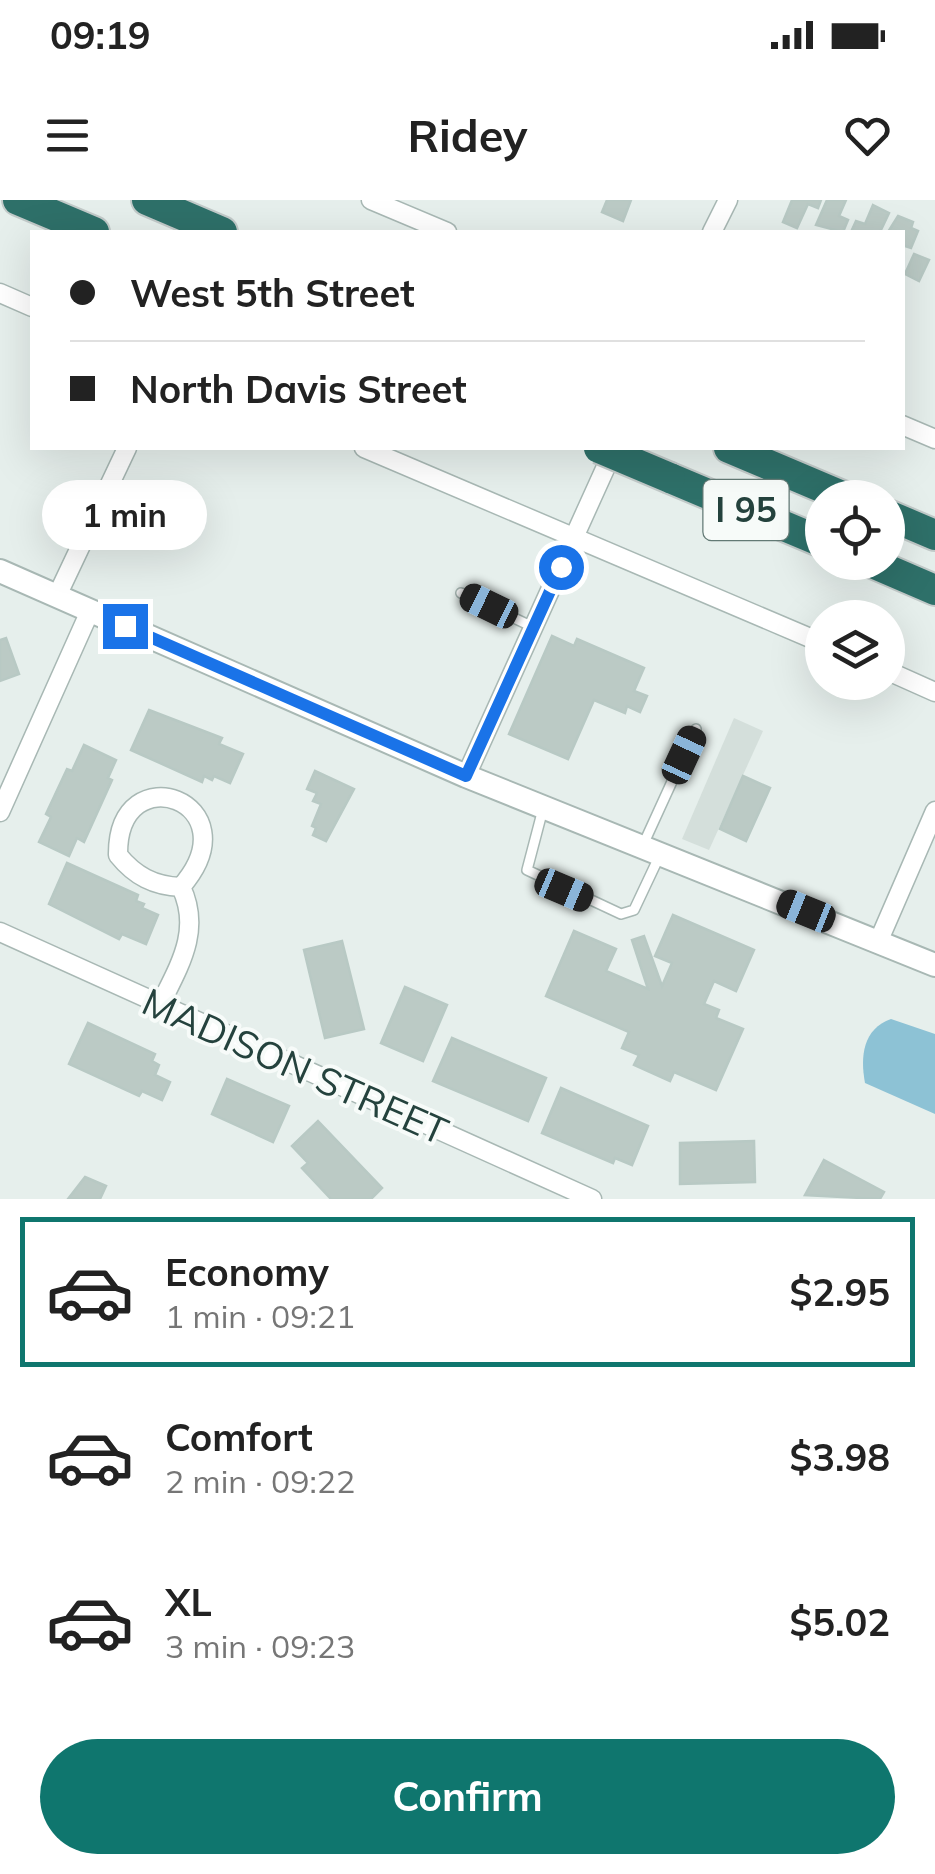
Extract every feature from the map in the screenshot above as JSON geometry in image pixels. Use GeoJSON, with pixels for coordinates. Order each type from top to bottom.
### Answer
{"type":"FeatureCollection","features":[{"type":"Feature","properties":{"kind":"highway"},"geometry":{"type":"LineString","coordinates":[[18,200],[89,230]]}},
{"type":"Feature","properties":{"kind":"highway"},"geometry":{"type":"LineString","coordinates":[[147,200],[217,230]]}},
{"type":"Feature","properties":{"kind":"highway","name":"I 95"},"geometry":{"type":"LineString","coordinates":[[604,450],[805,535]]}},
{"type":"Feature","properties":{"kind":"highway","name":"I 95"},"geometry":{"type":"LineString","coordinates":[[733,450],[805,480]]}},
{"type":"Feature","properties":{"kind":"highway"},"geometry":{"type":"LineString","coordinates":[[905,522],[935,535]]}},
{"type":"Feature","properties":{"kind":"highway"},"geometry":{"type":"LineString","coordinates":[[905,577],[933,589]]}},
{"type":"Feature","properties":{"kind":"street"},"geometry":{"type":"LineString","coordinates":[[371,200],[442,230]]}},
{"type":"Feature","properties":{"kind":"street"},"geometry":{"type":"LineString","coordinates":[[713,230],[728,200]]}},
{"type":"Feature","properties":{"kind":"street"},"geometry":{"type":"LineString","coordinates":[[0,293],[30,306]]}},
{"type":"Feature","properties":{"kind":"street"},"geometry":{"type":"LineString","coordinates":[[905,426],[935,438]]}},
{"type":"Feature","properties":{"kind":"street"},"geometry":{"type":"LineString","coordinates":[[56,596],[126,450]]}},
{"type":"Feature","properties":{"kind":"street"},"geometry":{"type":"LineString","coordinates":[[369,450],[805,636]]}},
{"type":"Feature","properties":{"kind":"street"},"geometry":{"type":"LineString","coordinates":[[466,776],[613,450]]}},
{"type":"Feature","properties":{"kind":"street"},"geometry":{"type":"LineString","coordinates":[[0,571],[466,776],[935,965]]}},
{"type":"Feature","properties":{"kind":"street"},"geometry":{"type":"LineString","coordinates":[[0,812],[90,611]]}},
{"type":"Feature","properties":{"kind":"street"},"geometry":{"type":"LineString","coordinates":[[905,679],[935,692]]}},
{"type":"Feature","properties":{"kind":"street"},"geometry":{"type":"LineString","coordinates":[[171,796],[194,814],[204,828],[206,844],[181,886],[147,880],[129,869],[118,854],[123,820],[143,800],[171,796]]}},
{"type":"Feature","properties":{"kind":"street"},"geometry":{"type":"LineString","coordinates":[[879,940],[935,811]]}},
{"type":"Feature","properties":{"kind":"street"},"geometry":{"type":"LineString","coordinates":[[159,1006],[190,938],[188,902],[181,886]]}},
{"type":"Feature","properties":{"kind":"street","name":"MADISON STREET"},"geometry":{"type":"LineString","coordinates":[[0,932],[592,1199]]}},
{"type":"Feature","properties":{"kind":"lane"},"geometry":{"type":"LineString","coordinates":[[461,592],[532,627]]}},
{"type":"Feature","properties":{"kind":"lane"},"geometry":{"type":"LineString","coordinates":[[544,806],[526,870],[622,914],[634,910],[696,729]]}},
{"type":"Feature","properties":{"kind":"shaded area"},"geometry":{"type":"Polygon","coordinates":[[[734,718],[763,731],[709,850],[682,839],[734,718]]]}},
{"type":"Feature","properties":{"kind":"water"},"geometry":{"type":"Polygon","coordinates":[[[891,1019],[935,1034],[935,1114],[865,1083],[863,1063],[869,1037],[874,1029],[891,1019]]]}},
{"type":"Feature","properties":{"kind":"building"},"geometry":{"type":"Polygon","coordinates":[[[607,200],[631,200],[623,221],[602,212],[607,200]]]}},
{"type":"Feature","properties":{"kind":"building"},"geometry":{"type":"Polygon","coordinates":[[[792,200],[821,200],[818,208],[808,204],[797,228],[783,222],[792,200]]]}},
{"type":"Feature","properties":{"kind":"building"},"geometry":{"type":"Polygon","coordinates":[[[827,200],[846,200],[839,216],[848,220],[844,230],[816,225],[827,200]]]}},
{"type":"Feature","properties":{"kind":"building"},"geometry":{"type":"Polygon","coordinates":[[[873,205],[889,213],[881,230],[852,230],[856,221],[865,224],[873,205]]]}},
{"type":"Feature","properties":{"kind":"building"},"geometry":{"type":"Polygon","coordinates":[[[898,216],[913,222],[911,228],[918,231],[911,248],[905,246],[905,230],[889,230],[898,216]]]}},
{"type":"Feature","properties":{"kind":"building"},"geometry":{"type":"Polygon","coordinates":[[[914,254],[929,260],[919,281],[905,274],[914,254]]]}},
{"type":"Feature","properties":{"kind":"building"},"geometry":{"type":"Polygon","coordinates":[[[552,636],[574,646],[577,639],[644,668],[634,691],[647,696],[640,712],[627,706],[625,713],[594,700],[568,759],[509,734],[552,636]]]}},
{"type":"Feature","properties":{"kind":"building"},"geometry":{"type":"Polygon","coordinates":[[[6,638],[19,674],[0,681],[0,640],[6,638]]]}},
{"type":"Feature","properties":{"kind":"building"},"geometry":{"type":"Polygon","coordinates":[[[149,710],[222,738],[219,744],[243,754],[230,783],[214,776],[212,780],[204,776],[202,782],[131,750],[149,710]]]}},
{"type":"Feature","properties":{"kind":"building"},"geometry":{"type":"Polygon","coordinates":[[[84,745],[116,760],[108,778],[112,780],[84,842],[77,838],[69,856],[39,842],[51,817],[46,814],[67,769],[72,771],[84,745]]]}},
{"type":"Feature","properties":{"kind":"building"},"geometry":{"type":"Polygon","coordinates":[[[315,771],[354,789],[326,841],[313,835],[316,828],[312,826],[321,804],[313,801],[317,793],[307,789],[315,771]]]}},
{"type":"Feature","properties":{"kind":"building"},"geometry":{"type":"Polygon","coordinates":[[[743,776],[770,788],[746,841],[720,829],[743,776]]]}},
{"type":"Feature","properties":{"kind":"building"},"geometry":{"type":"Polygon","coordinates":[[[67,863],[138,895],[136,901],[144,904],[142,908],[158,915],[146,944],[122,934],[119,939],[49,904],[67,863]]]}},
{"type":"Feature","properties":{"kind":"building"},"geometry":{"type":"Polygon","coordinates":[[[673,915],[754,950],[736,991],[714,981],[704,1004],[719,1010],[716,1018],[743,1029],[716,1090],[674,1072],[670,1081],[634,1065],[639,1055],[622,1048],[629,1032],[546,996],[574,931],[616,949],[606,971],[648,989],[632,940],[644,936],[662,986],[672,963],[655,956],[673,915]]]}},
{"type":"Feature","properties":{"kind":"building"},"geometry":{"type":"Polygon","coordinates":[[[342,941],[364,1029],[325,1038],[304,950],[342,941]]]}},
{"type":"Feature","properties":{"kind":"building"},"geometry":{"type":"Polygon","coordinates":[[[405,987],[447,1005],[423,1061],[381,1043],[405,987]]]}},
{"type":"Feature","properties":{"kind":"building"},"geometry":{"type":"Polygon","coordinates":[[[88,1023],[155,1054],[152,1061],[159,1065],[155,1075],[170,1082],[162,1100],[142,1091],[139,1096],[69,1064],[88,1023]]]}},
{"type":"Feature","properties":{"kind":"building"},"geometry":{"type":"Polygon","coordinates":[[[452,1038],[546,1078],[528,1121],[433,1081],[452,1038]]]}},
{"type":"Feature","properties":{"kind":"building"},"geometry":{"type":"Polygon","coordinates":[[[227,1079],[289,1106],[273,1142],[212,1114],[227,1079]]]}},
{"type":"Feature","properties":{"kind":"building"},"geometry":{"type":"Polygon","coordinates":[[[561,1088],[648,1126],[632,1165],[615,1158],[613,1163],[542,1133],[561,1088]]]}},
{"type":"Feature","properties":{"kind":"building"},"geometry":{"type":"Polygon","coordinates":[[[318,1121],[382,1188],[371,1199],[331,1199],[302,1168],[308,1163],[292,1146],[318,1121]]]}},
{"type":"Feature","properties":{"kind":"building"},"geometry":{"type":"Polygon","coordinates":[[[754,1141],[755,1182],[680,1184],[680,1143],[754,1141]]]}},
{"type":"Feature","properties":{"kind":"building"},"geometry":{"type":"Polygon","coordinates":[[[824,1160],[884,1192],[880,1199],[805,1195],[824,1160]]]}},
{"type":"Feature","properties":{"kind":"building"},"geometry":{"type":"Polygon","coordinates":[[[85,1177],[106,1186],[100,1199],[68,1199],[85,1177]]]}},
{"type":"Feature","properties":{"kind":"route"},"geometry":{"type":"LineString","coordinates":[[125,626],[466,776],[561,567]]}}]}
